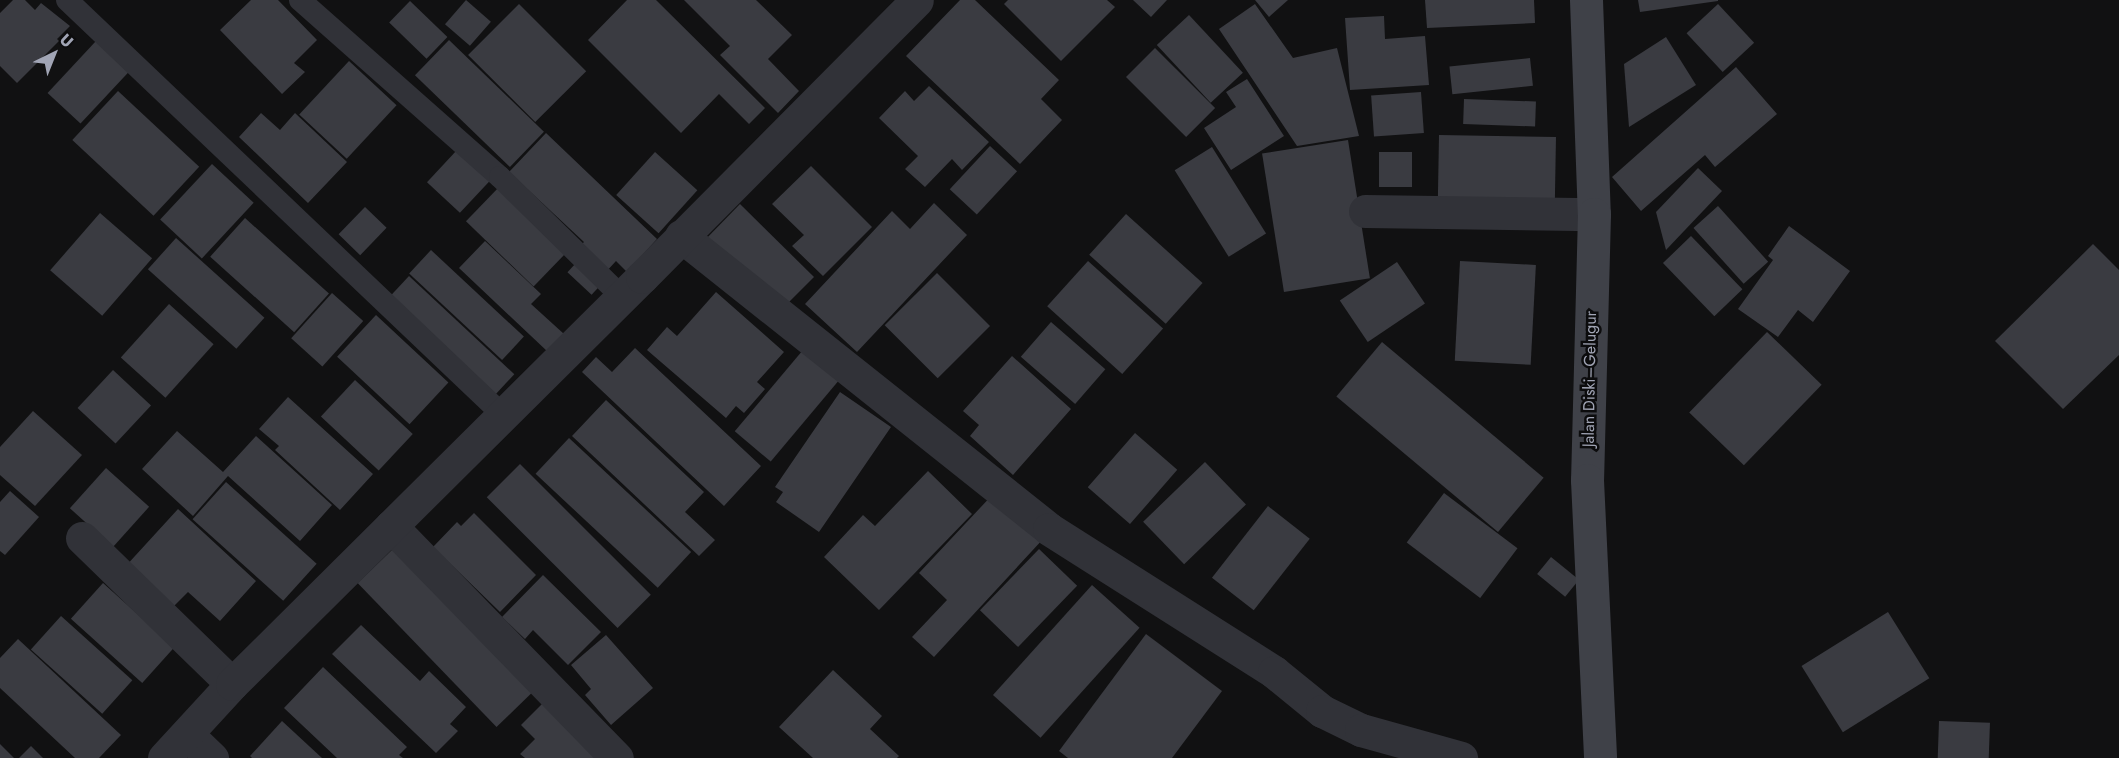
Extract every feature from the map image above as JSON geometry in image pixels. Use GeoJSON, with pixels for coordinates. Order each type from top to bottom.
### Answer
{"type":"FeatureCollection","features":[{"type":"Feature","properties":{"kind":"main road","name":"Jalan Diski–Gelugur"},"geometry":{"type":"LineString","coordinates":[[1586,0],[1594,214],[1587,480],[1600,758]]}},
{"type":"Feature","properties":{"kind":"street"},"geometry":{"type":"LineString","coordinates":[[164,758],[232,684],[622,297],[916,0]]}},
{"type":"Feature","properties":{"kind":"street"},"geometry":{"type":"LineString","coordinates":[[1365,211],[1594,214]]}},
{"type":"Feature","properties":{"kind":"street"},"geometry":{"type":"LineString","coordinates":[[681,236],[1049,529],[1274,672],[1322,711],[1361,730],[1461,758]]}},
{"type":"Feature","properties":{"kind":"street"},"geometry":{"type":"LineString","coordinates":[[392,526],[617,758]]}},
{"type":"Feature","properties":{"kind":"street"},"geometry":{"type":"LineString","coordinates":[[82,538],[232,684]]}},
{"type":"Feature","properties":{"kind":"street"},"geometry":{"type":"LineString","coordinates":[[187,734],[212,758]]}},
{"type":"Feature","properties":{"kind":"lane"},"geometry":{"type":"LineString","coordinates":[[67,0],[503,415]]}},
{"type":"Feature","properties":{"kind":"lane"},"geometry":{"type":"LineString","coordinates":[[300,0],[500,177],[622,297]]}},
{"type":"Feature","properties":{"kind":"building"},"geometry":{"type":"Polygon","coordinates":[[[13,0],[25,0],[35,10],[41,3],[70,26],[57,39],[59,41],[17,83],[0,66],[0,13],[13,0]]]}},
{"type":"Feature","properties":{"kind":"building"},"geometry":{"type":"Polygon","coordinates":[[[251,0],[278,0],[317,40],[294,63],[305,72],[282,94],[220,30],[251,0]]]}},
{"type":"Feature","properties":{"kind":"building"},"geometry":{"type":"Polygon","coordinates":[[[466,0],[491,22],[470,46],[445,24],[466,0]]]}},
{"type":"Feature","properties":{"kind":"building"},"geometry":{"type":"Polygon","coordinates":[[[627,0],[656,0],[765,108],[749,124],[719,94],[681,133],[588,40],[627,0]]]}},
{"type":"Feature","properties":{"kind":"building"},"geometry":{"type":"Polygon","coordinates":[[[684,0],[756,0],[792,35],[768,59],[799,91],[778,113],[720,55],[730,46],[684,0]]]}},
{"type":"Feature","properties":{"kind":"building"},"geometry":{"type":"Polygon","coordinates":[[[960,0],[975,0],[1059,80],[1041,99],[1062,120],[1020,164],[906,56],[960,0]]]}},
{"type":"Feature","properties":{"kind":"building"},"geometry":{"type":"Polygon","coordinates":[[[1008,0],[1107,0],[1115,7],[1061,61],[1004,4],[1008,0]]]}},
{"type":"Feature","properties":{"kind":"building"},"geometry":{"type":"Polygon","coordinates":[[[1133,0],[1167,0],[1151,17],[1133,0]]]}},
{"type":"Feature","properties":{"kind":"building"},"geometry":{"type":"Polygon","coordinates":[[[1255,0],[1288,0],[1269,17],[1255,0]]]}},
{"type":"Feature","properties":{"kind":"building"},"geometry":{"type":"Polygon","coordinates":[[[1425,0],[1534,0],[1535,23],[1427,28],[1425,0]]]}},
{"type":"Feature","properties":{"kind":"building"},"geometry":{"type":"Polygon","coordinates":[[[1638,0],[1718,0],[1718,1],[1640,12],[1638,0]]]}},
{"type":"Feature","properties":{"kind":"building"},"geometry":{"type":"Polygon","coordinates":[[[410,1],[447,37],[427,59],[389,23],[410,1]]]}},
{"type":"Feature","properties":{"kind":"building"},"geometry":{"type":"Polygon","coordinates":[[[519,4],[586,71],[535,122],[468,55],[519,4]]]}},
{"type":"Feature","properties":{"kind":"building"},"geometry":{"type":"Polygon","coordinates":[[[1255,4],[1293,58],[1337,48],[1359,136],[1297,146],[1219,29],[1255,4]]]}},
{"type":"Feature","properties":{"kind":"building"},"geometry":{"type":"Polygon","coordinates":[[[1718,4],[1754,43],[1723,72],[1687,33],[1718,4]]]}},
{"type":"Feature","properties":{"kind":"building"},"geometry":{"type":"Polygon","coordinates":[[[1189,15],[1243,73],[1211,103],[1157,45],[1189,15]]]}},
{"type":"Feature","properties":{"kind":"building"},"geometry":{"type":"Polygon","coordinates":[[[1384,16],[1385,39],[1425,36],[1429,85],[1350,90],[1345,18],[1384,16]]]}},
{"type":"Feature","properties":{"kind":"building"},"geometry":{"type":"Polygon","coordinates":[[[1666,37],[1696,85],[1629,127],[1624,64],[1666,37]]]}},
{"type":"Feature","properties":{"kind":"building"},"geometry":{"type":"Polygon","coordinates":[[[449,40],[544,132],[510,167],[415,75],[449,40]]]}},
{"type":"Feature","properties":{"kind":"building"},"geometry":{"type":"Polygon","coordinates":[[[96,41],[129,72],[80,124],[48,93],[96,41]]]}},
{"type":"Feature","properties":{"kind":"building"},"geometry":{"type":"Polygon","coordinates":[[[1155,48],[1215,108],[1186,137],[1126,77],[1155,48]]]}},
{"type":"Feature","properties":{"kind":"building"},"geometry":{"type":"Polygon","coordinates":[[[1530,58],[1533,86],[1452,94],[1449,66],[1530,58]]]}},
{"type":"Feature","properties":{"kind":"building"},"geometry":{"type":"Polygon","coordinates":[[[349,61],[397,105],[347,159],[299,114],[349,61]]]}},
{"type":"Feature","properties":{"kind":"building"},"geometry":{"type":"Polygon","coordinates":[[[1736,67],[1777,114],[1715,167],[1705,155],[1641,211],[1612,177],[1736,67]]]}},
{"type":"Feature","properties":{"kind":"building"},"geometry":{"type":"Polygon","coordinates":[[[1247,79],[1284,136],[1231,170],[1204,128],[1236,107],[1226,92],[1247,79]]]}},
{"type":"Feature","properties":{"kind":"building"},"geometry":{"type":"Polygon","coordinates":[[[929,86],[989,142],[962,170],[952,159],[925,187],[905,169],[918,156],[879,118],[905,91],[914,101],[929,86]]]}},
{"type":"Feature","properties":{"kind":"building"},"geometry":{"type":"Polygon","coordinates":[[[118,91],[199,167],[153,216],[72,140],[118,91]]]}},
{"type":"Feature","properties":{"kind":"building"},"geometry":{"type":"Polygon","coordinates":[[[1421,92],[1424,133],[1374,136],[1371,95],[1421,92]]]}},
{"type":"Feature","properties":{"kind":"building"},"geometry":{"type":"Polygon","coordinates":[[[1464,99],[1536,102],[1535,126],[1463,124],[1464,99]]]}},
{"type":"Feature","properties":{"kind":"building"},"geometry":{"type":"Polygon","coordinates":[[[261,113],[280,130],[295,113],[347,162],[308,203],[239,137],[261,113]]]}},
{"type":"Feature","properties":{"kind":"building"},"geometry":{"type":"Polygon","coordinates":[[[546,133],[657,239],[627,272],[616,261],[605,273],[578,248],[584,242],[509,172],[546,133]]]}},
{"type":"Feature","properties":{"kind":"building"},"geometry":{"type":"Polygon","coordinates":[[[1439,135],[1556,137],[1555,199],[1438,197],[1439,135]]]}},
{"type":"Feature","properties":{"kind":"building"},"geometry":{"type":"Polygon","coordinates":[[[1348,140],[1370,278],[1284,292],[1262,154],[1348,140]]]}},
{"type":"Feature","properties":{"kind":"building"},"geometry":{"type":"Polygon","coordinates":[[[990,146],[1017,171],[977,214],[950,189],[990,146]]]}},
{"type":"Feature","properties":{"kind":"building"},"geometry":{"type":"Polygon","coordinates":[[[1212,147],[1266,234],[1229,257],[1175,170],[1212,147]]]}},
{"type":"Feature","properties":{"kind":"building"},"geometry":{"type":"Polygon","coordinates":[[[457,150],[490,181],[460,213],[427,182],[457,150]]]}},
{"type":"Feature","properties":{"kind":"building"},"geometry":{"type":"Polygon","coordinates":[[[655,152],[697,190],[659,233],[616,195],[655,152]]]}},
{"type":"Feature","properties":{"kind":"building"},"geometry":{"type":"Polygon","coordinates":[[[1379,152],[1412,152],[1412,187],[1379,187],[1379,152]]]}},
{"type":"Feature","properties":{"kind":"building"},"geometry":{"type":"Polygon","coordinates":[[[212,164],[254,203],[202,258],[160,220],[212,164]]]}},
{"type":"Feature","properties":{"kind":"building"},"geometry":{"type":"Polygon","coordinates":[[[811,166],[872,227],[823,276],[792,246],[804,235],[772,204],[811,166]]]}},
{"type":"Feature","properties":{"kind":"building"},"geometry":{"type":"Polygon","coordinates":[[[1698,168],[1722,191],[1666,250],[1656,212],[1698,168]]]}},
{"type":"Feature","properties":{"kind":"building"},"geometry":{"type":"Polygon","coordinates":[[[500,186],[568,251],[534,287],[466,221],[500,186]]]}},
{"type":"Feature","properties":{"kind":"building"},"geometry":{"type":"Polygon","coordinates":[[[934,203],[967,235],[857,352],[805,304],[892,211],[910,229],[934,203]]]}},
{"type":"Feature","properties":{"kind":"building"},"geometry":{"type":"Polygon","coordinates":[[[740,204],[814,277],[783,308],[702,243],[740,204]]]}},
{"type":"Feature","properties":{"kind":"building"},"geometry":{"type":"Polygon","coordinates":[[[1718,206],[1768,262],[1744,284],[1693,228],[1718,206]]]}},
{"type":"Feature","properties":{"kind":"building"},"geometry":{"type":"Polygon","coordinates":[[[365,207],[387,228],[360,255],[339,234],[365,207]]]}},
{"type":"Feature","properties":{"kind":"building"},"geometry":{"type":"Polygon","coordinates":[[[100,213],[152,258],[102,316],[50,270],[100,213]]]}},
{"type":"Feature","properties":{"kind":"building"},"geometry":{"type":"Polygon","coordinates":[[[1126,214],[1203,283],[1166,324],[1089,255],[1126,214]]]}},
{"type":"Feature","properties":{"kind":"building"},"geometry":{"type":"Polygon","coordinates":[[[245,218],[329,294],[294,332],[210,257],[245,218]]]}},
{"type":"Feature","properties":{"kind":"building"},"geometry":{"type":"Polygon","coordinates":[[[1789,226],[1850,271],[1813,322],[1798,310],[1778,337],[1738,309],[1773,260],[1768,256],[1789,226]]]}},
{"type":"Feature","properties":{"kind":"building"},"geometry":{"type":"Polygon","coordinates":[[[1691,236],[1742,289],[1714,316],[1663,263],[1691,236]]]}},
{"type":"Feature","properties":{"kind":"building"},"geometry":{"type":"Polygon","coordinates":[[[176,238],[264,318],[236,349],[148,269],[176,238]]]}},
{"type":"Feature","properties":{"kind":"building"},"geometry":{"type":"Polygon","coordinates":[[[485,241],[541,294],[531,304],[564,334],[548,352],[459,268],[485,241]]]}},
{"type":"Feature","properties":{"kind":"building"},"geometry":{"type":"Polygon","coordinates":[[[2093,244],[2119,270],[2119,355],[2063,409],[1995,341],[2093,244]]]}},
{"type":"Feature","properties":{"kind":"building"},"geometry":{"type":"Polygon","coordinates":[[[431,250],[524,337],[502,360],[409,273],[431,250]]]}},
{"type":"Feature","properties":{"kind":"building"},"geometry":{"type":"Polygon","coordinates":[[[1088,261],[1163,329],[1122,374],[1047,306],[1088,261]]]}},
{"type":"Feature","properties":{"kind":"building"},"geometry":{"type":"Polygon","coordinates":[[[1460,261],[1536,265],[1531,365],[1455,361],[1460,261]]]}},
{"type":"Feature","properties":{"kind":"building"},"geometry":{"type":"Polygon","coordinates":[[[577,262],[601,285],[592,295],[567,272],[577,262]]]}},
{"type":"Feature","properties":{"kind":"building"},"geometry":{"type":"Polygon","coordinates":[[[1397,262],[1425,303],[1368,342],[1340,301],[1397,262]]]}},
{"type":"Feature","properties":{"kind":"building"},"geometry":{"type":"Polygon","coordinates":[[[937,273],[990,326],[938,378],[885,325],[937,273]]]}},
{"type":"Feature","properties":{"kind":"building"},"geometry":{"type":"Polygon","coordinates":[[[409,276],[514,374],[495,395],[390,296],[409,276]]]}},
{"type":"Feature","properties":{"kind":"building"},"geometry":{"type":"Polygon","coordinates":[[[716,292],[784,352],[757,382],[765,389],[744,413],[736,406],[726,418],[647,350],[667,327],[677,336],[716,292]]]}},
{"type":"Feature","properties":{"kind":"building"},"geometry":{"type":"Polygon","coordinates":[[[332,293],[363,321],[322,366],[291,338],[332,293]]]}},
{"type":"Feature","properties":{"kind":"building"},"geometry":{"type":"Polygon","coordinates":[[[169,304],[214,344],[165,398],[121,358],[169,304]]]}},
{"type":"Feature","properties":{"kind":"building"},"geometry":{"type":"Polygon","coordinates":[[[376,315],[448,383],[410,424],[337,357],[376,315]]]}},
{"type":"Feature","properties":{"kind":"building"},"geometry":{"type":"Polygon","coordinates":[[[1051,322],[1105,369],[1075,404],[1021,357],[1051,322]]]}},
{"type":"Feature","properties":{"kind":"building"},"geometry":{"type":"Polygon","coordinates":[[[1767,332],[1822,385],[1744,465],[1689,413],[1767,332]]]}},
{"type":"Feature","properties":{"kind":"building"},"geometry":{"type":"Polygon","coordinates":[[[1382,342],[1544,478],[1498,532],[1336,396],[1382,342]]]}},
{"type":"Feature","properties":{"kind":"building"},"geometry":{"type":"Polygon","coordinates":[[[808,344],[844,374],[771,462],[735,431],[808,344]]]}},
{"type":"Feature","properties":{"kind":"building"},"geometry":{"type":"Polygon","coordinates":[[[635,348],[761,466],[724,506],[582,372],[596,357],[612,372],[635,348]]]}},
{"type":"Feature","properties":{"kind":"building"},"geometry":{"type":"Polygon","coordinates":[[[1012,356],[1071,409],[1013,475],[970,436],[979,425],[963,411],[1012,356]]]}},
{"type":"Feature","properties":{"kind":"building"},"geometry":{"type":"Polygon","coordinates":[[[113,370],[151,405],[116,443],[78,408],[113,370]]]}},
{"type":"Feature","properties":{"kind":"building"},"geometry":{"type":"Polygon","coordinates":[[[355,380],[413,434],[379,470],[321,417],[355,380]]]}},
{"type":"Feature","properties":{"kind":"building"},"geometry":{"type":"Polygon","coordinates":[[[840,392],[891,427],[819,532],[776,502],[783,492],[775,487],[840,392]]]}},
{"type":"Feature","properties":{"kind":"building"},"geometry":{"type":"Polygon","coordinates":[[[288,397],[373,474],[340,510],[275,450],[279,446],[259,429],[288,397]]]}},
{"type":"Feature","properties":{"kind":"building"},"geometry":{"type":"Polygon","coordinates":[[[606,400],[704,492],[685,512],[715,540],[699,556],[572,436],[606,400]]]}},
{"type":"Feature","properties":{"kind":"building"},"geometry":{"type":"Polygon","coordinates":[[[33,411],[82,455],[35,506],[0,475],[0,447],[33,411]]]}},
{"type":"Feature","properties":{"kind":"building"},"geometry":{"type":"Polygon","coordinates":[[[177,431],[223,472],[256,436],[332,505],[300,541],[228,476],[193,516],[142,469],[177,431]]]}},
{"type":"Feature","properties":{"kind":"building"},"geometry":{"type":"Polygon","coordinates":[[[1135,433],[1177,470],[1130,524],[1088,487],[1135,433]]]}},
{"type":"Feature","properties":{"kind":"building"},"geometry":{"type":"Polygon","coordinates":[[[569,438],[691,552],[658,588],[536,474],[569,438]]]}},
{"type":"Feature","properties":{"kind":"building"},"geometry":{"type":"Polygon","coordinates":[[[1205,462],[1246,504],[1184,564],[1143,522],[1205,462]]]}},
{"type":"Feature","properties":{"kind":"building"},"geometry":{"type":"Polygon","coordinates":[[[520,464],[651,595],[618,628],[487,497],[520,464]]]}},
{"type":"Feature","properties":{"kind":"building"},"geometry":{"type":"Polygon","coordinates":[[[106,468],[149,507],[113,547],[70,508],[106,468]]]}},
{"type":"Feature","properties":{"kind":"building"},"geometry":{"type":"Polygon","coordinates":[[[928,471],[972,514],[879,610],[824,557],[863,515],[875,526],[928,471]]]}},
{"type":"Feature","properties":{"kind":"building"},"geometry":{"type":"Polygon","coordinates":[[[226,482],[317,564],[283,601],[193,519],[226,482]]]}},
{"type":"Feature","properties":{"kind":"building"},"geometry":{"type":"Polygon","coordinates":[[[10,491],[39,517],[5,555],[0,551],[0,502],[10,491]]]}},
{"type":"Feature","properties":{"kind":"building"},"geometry":{"type":"Polygon","coordinates":[[[995,492],[1044,538],[934,657],[912,637],[947,600],[919,573],[995,492]]]}},
{"type":"Feature","properties":{"kind":"building"},"geometry":{"type":"Polygon","coordinates":[[[1444,493],[1517,548],[1480,598],[1407,543],[1444,493]]]}},
{"type":"Feature","properties":{"kind":"building"},"geometry":{"type":"Polygon","coordinates":[[[1268,506],[1310,539],[1254,610],[1212,578],[1268,506]]]}},
{"type":"Feature","properties":{"kind":"building"},"geometry":{"type":"Polygon","coordinates":[[[178,509],[256,581],[220,621],[188,592],[170,610],[124,568],[178,509]]]}},
{"type":"Feature","properties":{"kind":"building"},"geometry":{"type":"Polygon","coordinates":[[[474,513],[536,575],[500,612],[433,547],[457,522],[461,526],[474,513]]]}},
{"type":"Feature","properties":{"kind":"building"},"geometry":{"type":"Polygon","coordinates":[[[395,547],[534,691],[497,727],[358,583],[395,547]]]}},
{"type":"Feature","properties":{"kind":"building"},"geometry":{"type":"Polygon","coordinates":[[[1039,549],[1077,586],[1018,647],[980,610],[1039,549]]]}},
{"type":"Feature","properties":{"kind":"building"},"geometry":{"type":"Polygon","coordinates":[[[1551,557],[1579,580],[1565,597],[1537,574],[1551,557]]]}},
{"type":"Feature","properties":{"kind":"building"},"geometry":{"type":"Polygon","coordinates":[[[543,575],[601,632],[568,665],[533,630],[525,639],[502,617],[543,575]]]}},
{"type":"Feature","properties":{"kind":"building"},"geometry":{"type":"Polygon","coordinates":[[[103,583],[174,647],[142,683],[71,619],[103,583]]]}},
{"type":"Feature","properties":{"kind":"building"},"geometry":{"type":"Polygon","coordinates":[[[1092,585],[1140,628],[1041,738],[993,695],[1092,585]]]}},
{"type":"Feature","properties":{"kind":"building"},"geometry":{"type":"Polygon","coordinates":[[[1888,612],[1929,678],[1843,732],[1801,666],[1888,612]]]}},
{"type":"Feature","properties":{"kind":"building"},"geometry":{"type":"Polygon","coordinates":[[[61,616],[132,680],[102,714],[31,649],[61,616]]]}},
{"type":"Feature","properties":{"kind":"building"},"geometry":{"type":"Polygon","coordinates":[[[361,625],[420,681],[429,671],[466,707],[450,724],[458,731],[436,753],[332,654],[361,625]]]}},
{"type":"Feature","properties":{"kind":"building"},"geometry":{"type":"Polygon","coordinates":[[[1146,634],[1222,691],[1172,758],[1068,758],[1059,751],[1146,634]]]}},
{"type":"Feature","properties":{"kind":"building"},"geometry":{"type":"Polygon","coordinates":[[[606,635],[653,688],[611,725],[585,695],[591,689],[571,665],[606,635]]]}},
{"type":"Feature","properties":{"kind":"building"},"geometry":{"type":"Polygon","coordinates":[[[18,639],[121,735],[99,758],[75,758],[0,688],[0,658],[18,639]]]}},
{"type":"Feature","properties":{"kind":"building"},"geometry":{"type":"Polygon","coordinates":[[[323,667],[407,747],[399,755],[403,758],[337,758],[284,708],[323,667]]]}},
{"type":"Feature","properties":{"kind":"building"},"geometry":{"type":"Polygon","coordinates":[[[833,670],[882,716],[870,729],[899,756],[897,758],[813,758],[779,727],[833,670]]]}},
{"type":"Feature","properties":{"kind":"building"},"geometry":{"type":"Polygon","coordinates":[[[543,703],[598,758],[525,758],[520,754],[535,739],[521,725],[543,703]]]}},
{"type":"Feature","properties":{"kind":"building"},"geometry":{"type":"Polygon","coordinates":[[[282,721],[322,758],[252,758],[250,756],[282,721]]]}},
{"type":"Feature","properties":{"kind":"building"},"geometry":{"type":"Polygon","coordinates":[[[1939,721],[1990,723],[1989,758],[1938,758],[1939,721]]]}},
{"type":"Feature","properties":{"kind":"building"},"geometry":{"type":"Polygon","coordinates":[[[0,744],[14,758],[0,758],[0,744]]]}},
{"type":"Feature","properties":{"kind":"building"},"geometry":{"type":"Polygon","coordinates":[[[31,746],[43,758],[19,758],[31,746]]]}}]}
